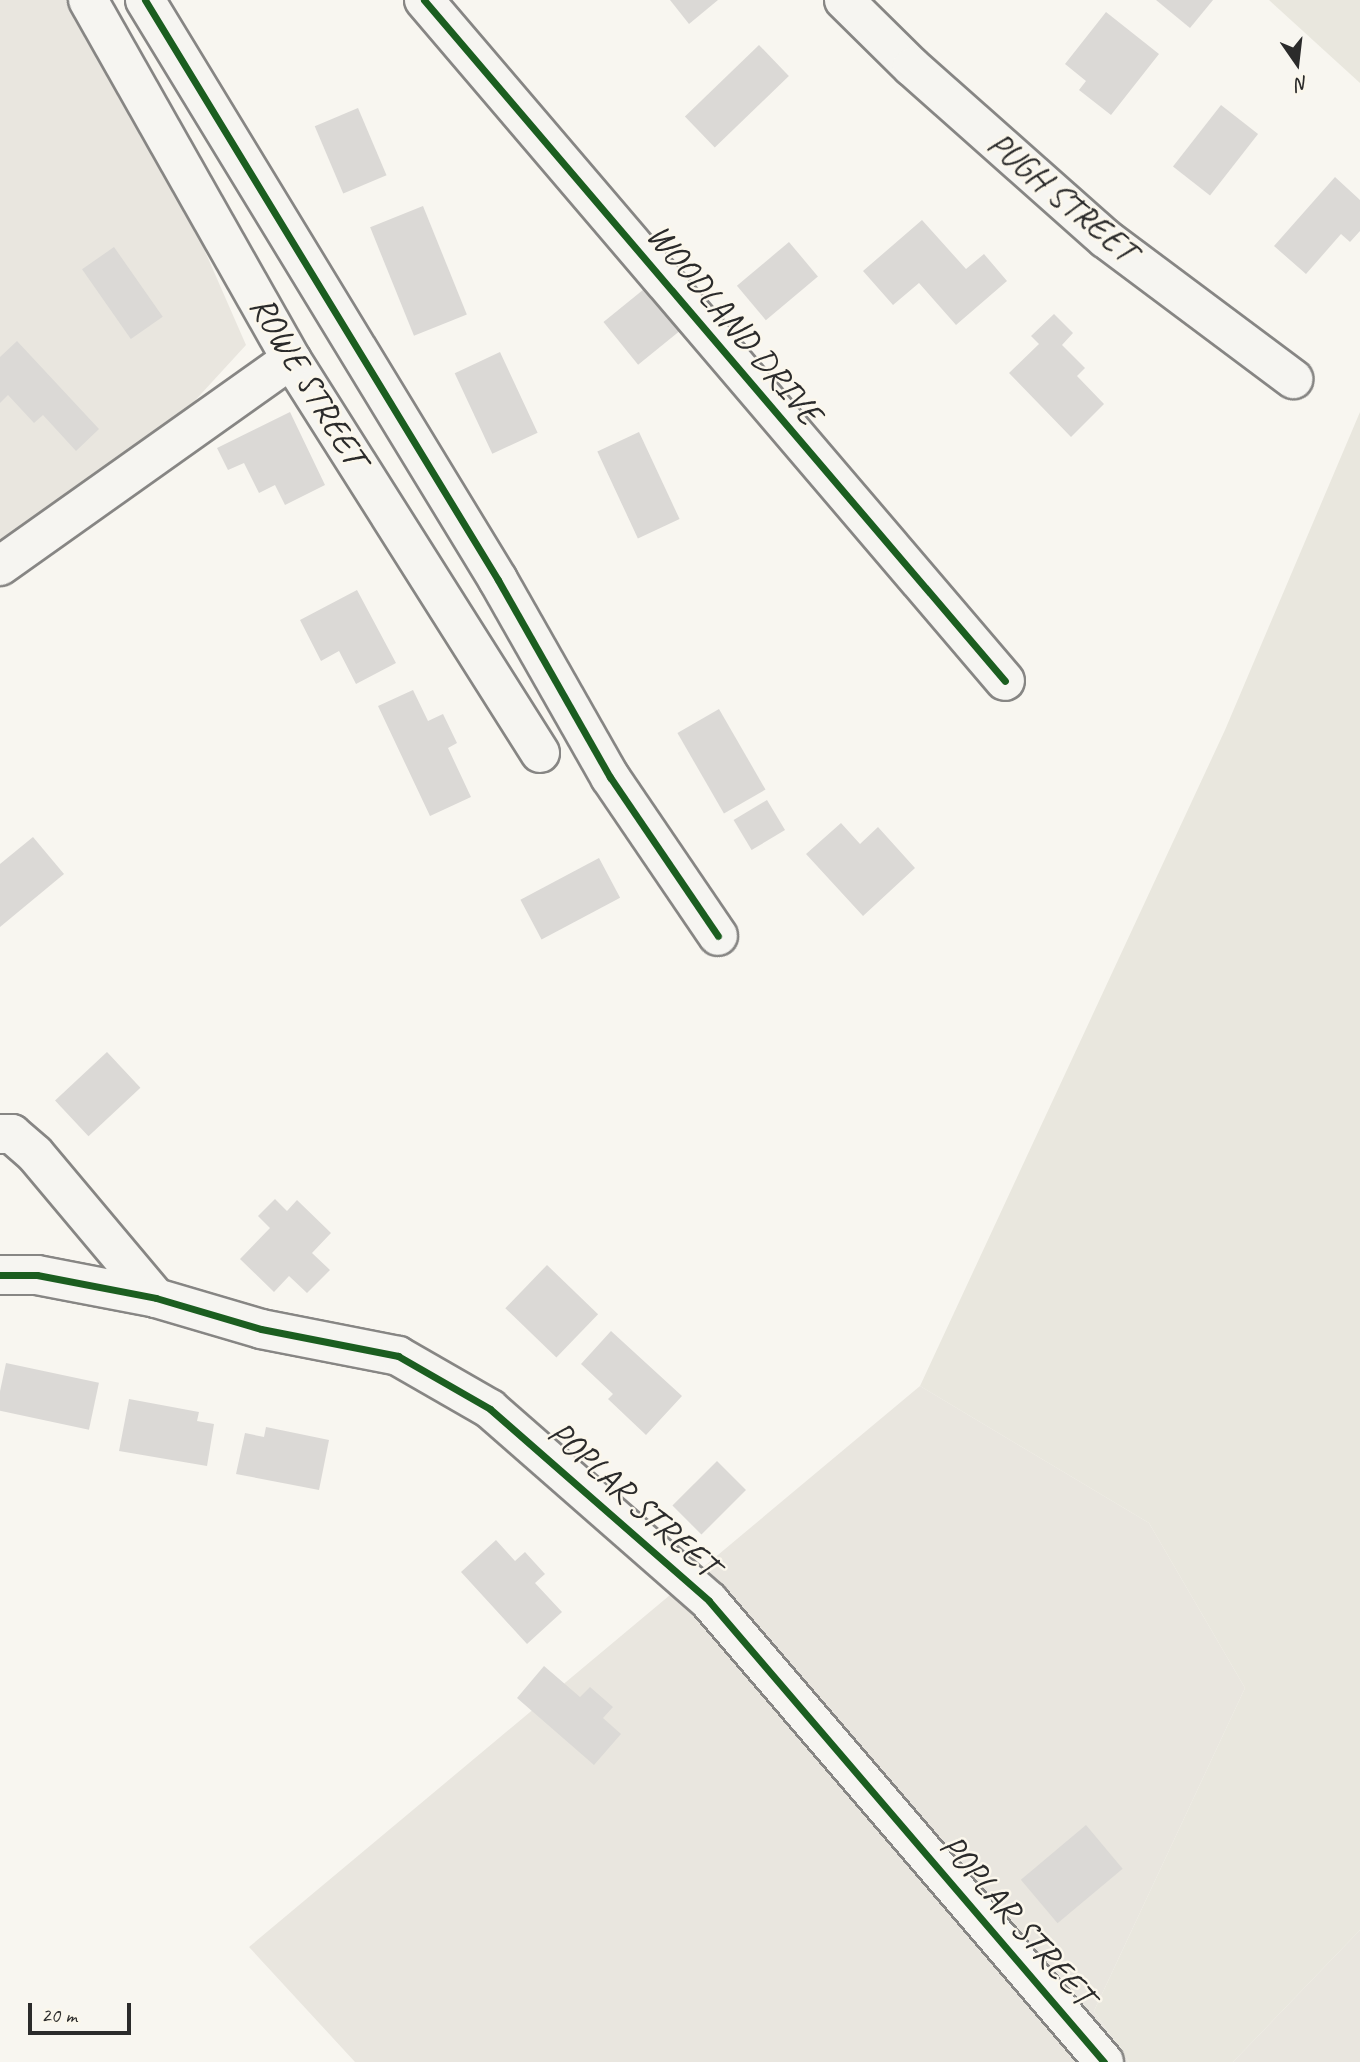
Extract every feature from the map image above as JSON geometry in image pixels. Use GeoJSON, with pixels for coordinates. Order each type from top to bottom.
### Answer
{"type":"FeatureCollection","features":[{"type":"Feature","properties":{"kind":"street","name":"ROWE STREET"},"geometry":{"type":"LineString","coordinates":[[88,0],[291,359],[540,753]]}},
{"type":"Feature","properties":{"kind":"street"},"geometry":{"type":"LineString","coordinates":[[145,0],[498,580],[610,777],[718,936]]}},
{"type":"Feature","properties":{"kind":"street","name":"WOODLAND DRIVE"},"geometry":{"type":"LineString","coordinates":[[424,0],[1005,681]]}},
{"type":"Feature","properties":{"kind":"street","name":"PUGH STREET"},"geometry":{"type":"LineString","coordinates":[[844,0],[912,66],[1106,239],[1293,379]]}},
{"type":"Feature","properties":{"kind":"street"},"geometry":{"type":"LineString","coordinates":[[0,566],[291,359]]}},
{"type":"Feature","properties":{"kind":"street"},"geometry":{"type":"LineString","coordinates":[[0,1135],[12,1134],[35,1154],[156,1298]]}},
{"type":"Feature","properties":{"kind":"street","name":"POPLAR STREET"},"geometry":{"type":"LineString","coordinates":[[0,1275],[37,1275],[156,1298],[261,1329],[398,1356],[489,1409],[709,1601],[1104,2062]]}},
{"type":"Feature","properties":{"kind":"shaded area"},"geometry":{"type":"Polygon","coordinates":[[[0,0],[95,0],[246,345],[190,406],[0,552],[0,0]]]}},
{"type":"Feature","properties":{"kind":"shaded area"},"geometry":{"type":"Polygon","coordinates":[[[1269,0],[1360,0],[1360,83],[1269,0]]]}},
{"type":"Feature","properties":{"kind":"shaded area"},"geometry":{"type":"Polygon","coordinates":[[[1360,412],[1360,1930],[1233,2062],[1129,2062],[1094,2011],[1245,1688],[1149,1523],[920,1386],[1225,730],[1360,412]]]}},
{"type":"Feature","properties":{"kind":"shaded area"},"geometry":{"type":"Polygon","coordinates":[[[920,1386],[1149,1523],[1245,1688],[1094,2011],[1129,2062],[355,2062],[249,1947],[920,1386]]]}},
{"type":"Feature","properties":{"kind":"shaded area"},"geometry":{"type":"Polygon","coordinates":[[[1360,1930],[1360,2062],[1233,2062],[1360,1930]]]}},
{"type":"Feature","properties":{"kind":"building"},"geometry":{"type":"Polygon","coordinates":[[[670,0],[718,0],[689,24],[670,0]]]}},
{"type":"Feature","properties":{"kind":"building"},"geometry":{"type":"Polygon","coordinates":[[[1156,0],[1213,0],[1190,28],[1156,0]]]}},
{"type":"Feature","properties":{"kind":"building"},"geometry":{"type":"Polygon","coordinates":[[[1106,12],[1159,54],[1111,115],[1079,90],[1086,81],[1065,64],[1106,12]]]}},
{"type":"Feature","properties":{"kind":"building"},"geometry":{"type":"Polygon","coordinates":[[[759,45],[789,76],[715,147],[685,117],[759,45]]]}},
{"type":"Feature","properties":{"kind":"building"},"geometry":{"type":"Polygon","coordinates":[[[1221,105],[1258,134],[1210,195],[1173,166],[1221,105]]]}},
{"type":"Feature","properties":{"kind":"building"},"geometry":{"type":"Polygon","coordinates":[[[358,108],[387,175],[343,194],[315,126],[358,108]]]}},
{"type":"Feature","properties":{"kind":"building"},"geometry":{"type":"Polygon","coordinates":[[[1335,177],[1360,200],[1360,231],[1350,242],[1341,234],[1306,274],[1274,246],[1335,177]]]}},
{"type":"Feature","properties":{"kind":"building"},"geometry":{"type":"Polygon","coordinates":[[[423,206],[467,314],[414,336],[370,227],[423,206]]]}},
{"type":"Feature","properties":{"kind":"building"},"geometry":{"type":"Polygon","coordinates":[[[922,220],[966,269],[984,254],[1007,281],[956,325],[919,283],[893,305],[863,271],[922,220]]]}},
{"type":"Feature","properties":{"kind":"building"},"geometry":{"type":"Polygon","coordinates":[[[789,242],[818,276],[766,320],[737,286],[789,242]]]}},
{"type":"Feature","properties":{"kind":"building"},"geometry":{"type":"Polygon","coordinates":[[[114,247],[163,317],[131,339],[82,269],[114,247]]]}},
{"type":"Feature","properties":{"kind":"building"},"geometry":{"type":"Polygon","coordinates":[[[654,281],[689,324],[638,365],[603,322],[654,281]]]}},
{"type":"Feature","properties":{"kind":"building"},"geometry":{"type":"Polygon","coordinates":[[[1054,314],[1073,333],[1062,345],[1085,368],[1077,376],[1104,404],[1071,437],[1009,373],[1039,344],[1031,336],[1054,314]]]}},
{"type":"Feature","properties":{"kind":"building"},"geometry":{"type":"Polygon","coordinates":[[[17,341],[99,429],[76,451],[43,415],[34,423],[8,395],[0,403],[0,357],[17,341]]]}},
{"type":"Feature","properties":{"kind":"building"},"geometry":{"type":"Polygon","coordinates":[[[500,352],[538,433],[492,454],[455,373],[500,352]]]}},
{"type":"Feature","properties":{"kind":"building"},"geometry":{"type":"Polygon","coordinates":[[[290,412],[325,485],[285,505],[275,485],[259,493],[244,463],[228,470],[217,448],[290,412]]]}},
{"type":"Feature","properties":{"kind":"building"},"geometry":{"type":"Polygon","coordinates":[[[639,432],[680,519],[638,538],[597,451],[639,432]]]}},
{"type":"Feature","properties":{"kind":"building"},"geometry":{"type":"Polygon","coordinates":[[[357,590],[396,663],[356,684],[339,651],[321,661],[300,620],[357,590]]]}},
{"type":"Feature","properties":{"kind":"building"},"geometry":{"type":"Polygon","coordinates":[[[413,690],[428,721],[443,714],[457,743],[448,748],[471,797],[430,816],[378,706],[413,690]]]}},
{"type":"Feature","properties":{"kind":"building"},"geometry":{"type":"Polygon","coordinates":[[[719,709],[766,790],[724,814],[677,733],[719,709]]]}},
{"type":"Feature","properties":{"kind":"building"},"geometry":{"type":"Polygon","coordinates":[[[767,800],[785,830],[752,850],[734,820],[767,800]]]}},
{"type":"Feature","properties":{"kind":"building"},"geometry":{"type":"Polygon","coordinates":[[[841,823],[860,844],[878,827],[915,868],[863,916],[806,854],[841,823]]]}},
{"type":"Feature","properties":{"kind":"building"},"geometry":{"type":"Polygon","coordinates":[[[33,837],[64,874],[0,927],[0,864],[33,837]]]}},
{"type":"Feature","properties":{"kind":"building"},"geometry":{"type":"Polygon","coordinates":[[[599,858],[620,898],[542,940],[520,900],[599,858]]]}},
{"type":"Feature","properties":{"kind":"building"},"geometry":{"type":"Polygon","coordinates":[[[107,1052],[140,1088],[88,1136],[55,1100],[107,1052]]]}},
{"type":"Feature","properties":{"kind":"building"},"geometry":{"type":"Polygon","coordinates":[[[275,1199],[287,1211],[297,1200],[331,1233],[312,1253],[330,1270],[307,1293],[289,1276],[274,1292],[240,1259],[270,1228],[258,1216],[275,1199]]]}},
{"type":"Feature","properties":{"kind":"building"},"geometry":{"type":"Polygon","coordinates":[[[547,1265],[598,1314],[556,1357],[505,1308],[547,1265]]]}},
{"type":"Feature","properties":{"kind":"building"},"geometry":{"type":"Polygon","coordinates":[[[611,1331],[682,1396],[646,1435],[608,1399],[613,1394],[581,1364],[611,1331]]]}},
{"type":"Feature","properties":{"kind":"building"},"geometry":{"type":"Polygon","coordinates":[[[6,1363],[99,1383],[89,1430],[0,1411],[0,1391],[6,1363]]]}},
{"type":"Feature","properties":{"kind":"building"},"geometry":{"type":"Polygon","coordinates":[[[129,1399],[199,1412],[197,1421],[214,1424],[207,1466],[119,1451],[129,1399]]]}},
{"type":"Feature","properties":{"kind":"building"},"geometry":{"type":"Polygon","coordinates":[[[266,1427],[329,1440],[319,1490],[236,1474],[245,1433],[264,1437],[266,1427]]]}},
{"type":"Feature","properties":{"kind":"building"},"geometry":{"type":"Polygon","coordinates":[[[717,1461],[746,1490],[701,1535],[672,1506],[717,1461]]]}},
{"type":"Feature","properties":{"kind":"building"},"geometry":{"type":"Polygon","coordinates":[[[496,1540],[515,1561],[525,1552],[545,1574],[535,1583],[562,1612],[527,1644],[461,1572],[496,1540]]]}},
{"type":"Feature","properties":{"kind":"building"},"geometry":{"type":"Polygon","coordinates":[[[544,1666],[580,1697],[590,1687],[613,1707],[603,1718],[621,1734],[594,1765],[517,1698],[544,1666]]]}},
{"type":"Feature","properties":{"kind":"building"},"geometry":{"type":"Polygon","coordinates":[[[1086,1825],[1123,1869],[1058,1923],[1021,1880],[1086,1825]]]}},
{"type":"Feature","properties":{"kind":"cycle path"},"geometry":{"type":"LineString","coordinates":[[145,0],[498,580],[610,777],[718,936]]}},
{"type":"Feature","properties":{"kind":"cycle path"},"geometry":{"type":"LineString","coordinates":[[424,0],[1005,681]]}},
{"type":"Feature","properties":{"kind":"cycle path"},"geometry":{"type":"LineString","coordinates":[[0,1275],[37,1275],[156,1298],[261,1329],[398,1356],[490,1409],[709,1601],[1104,2062]]}}]}
